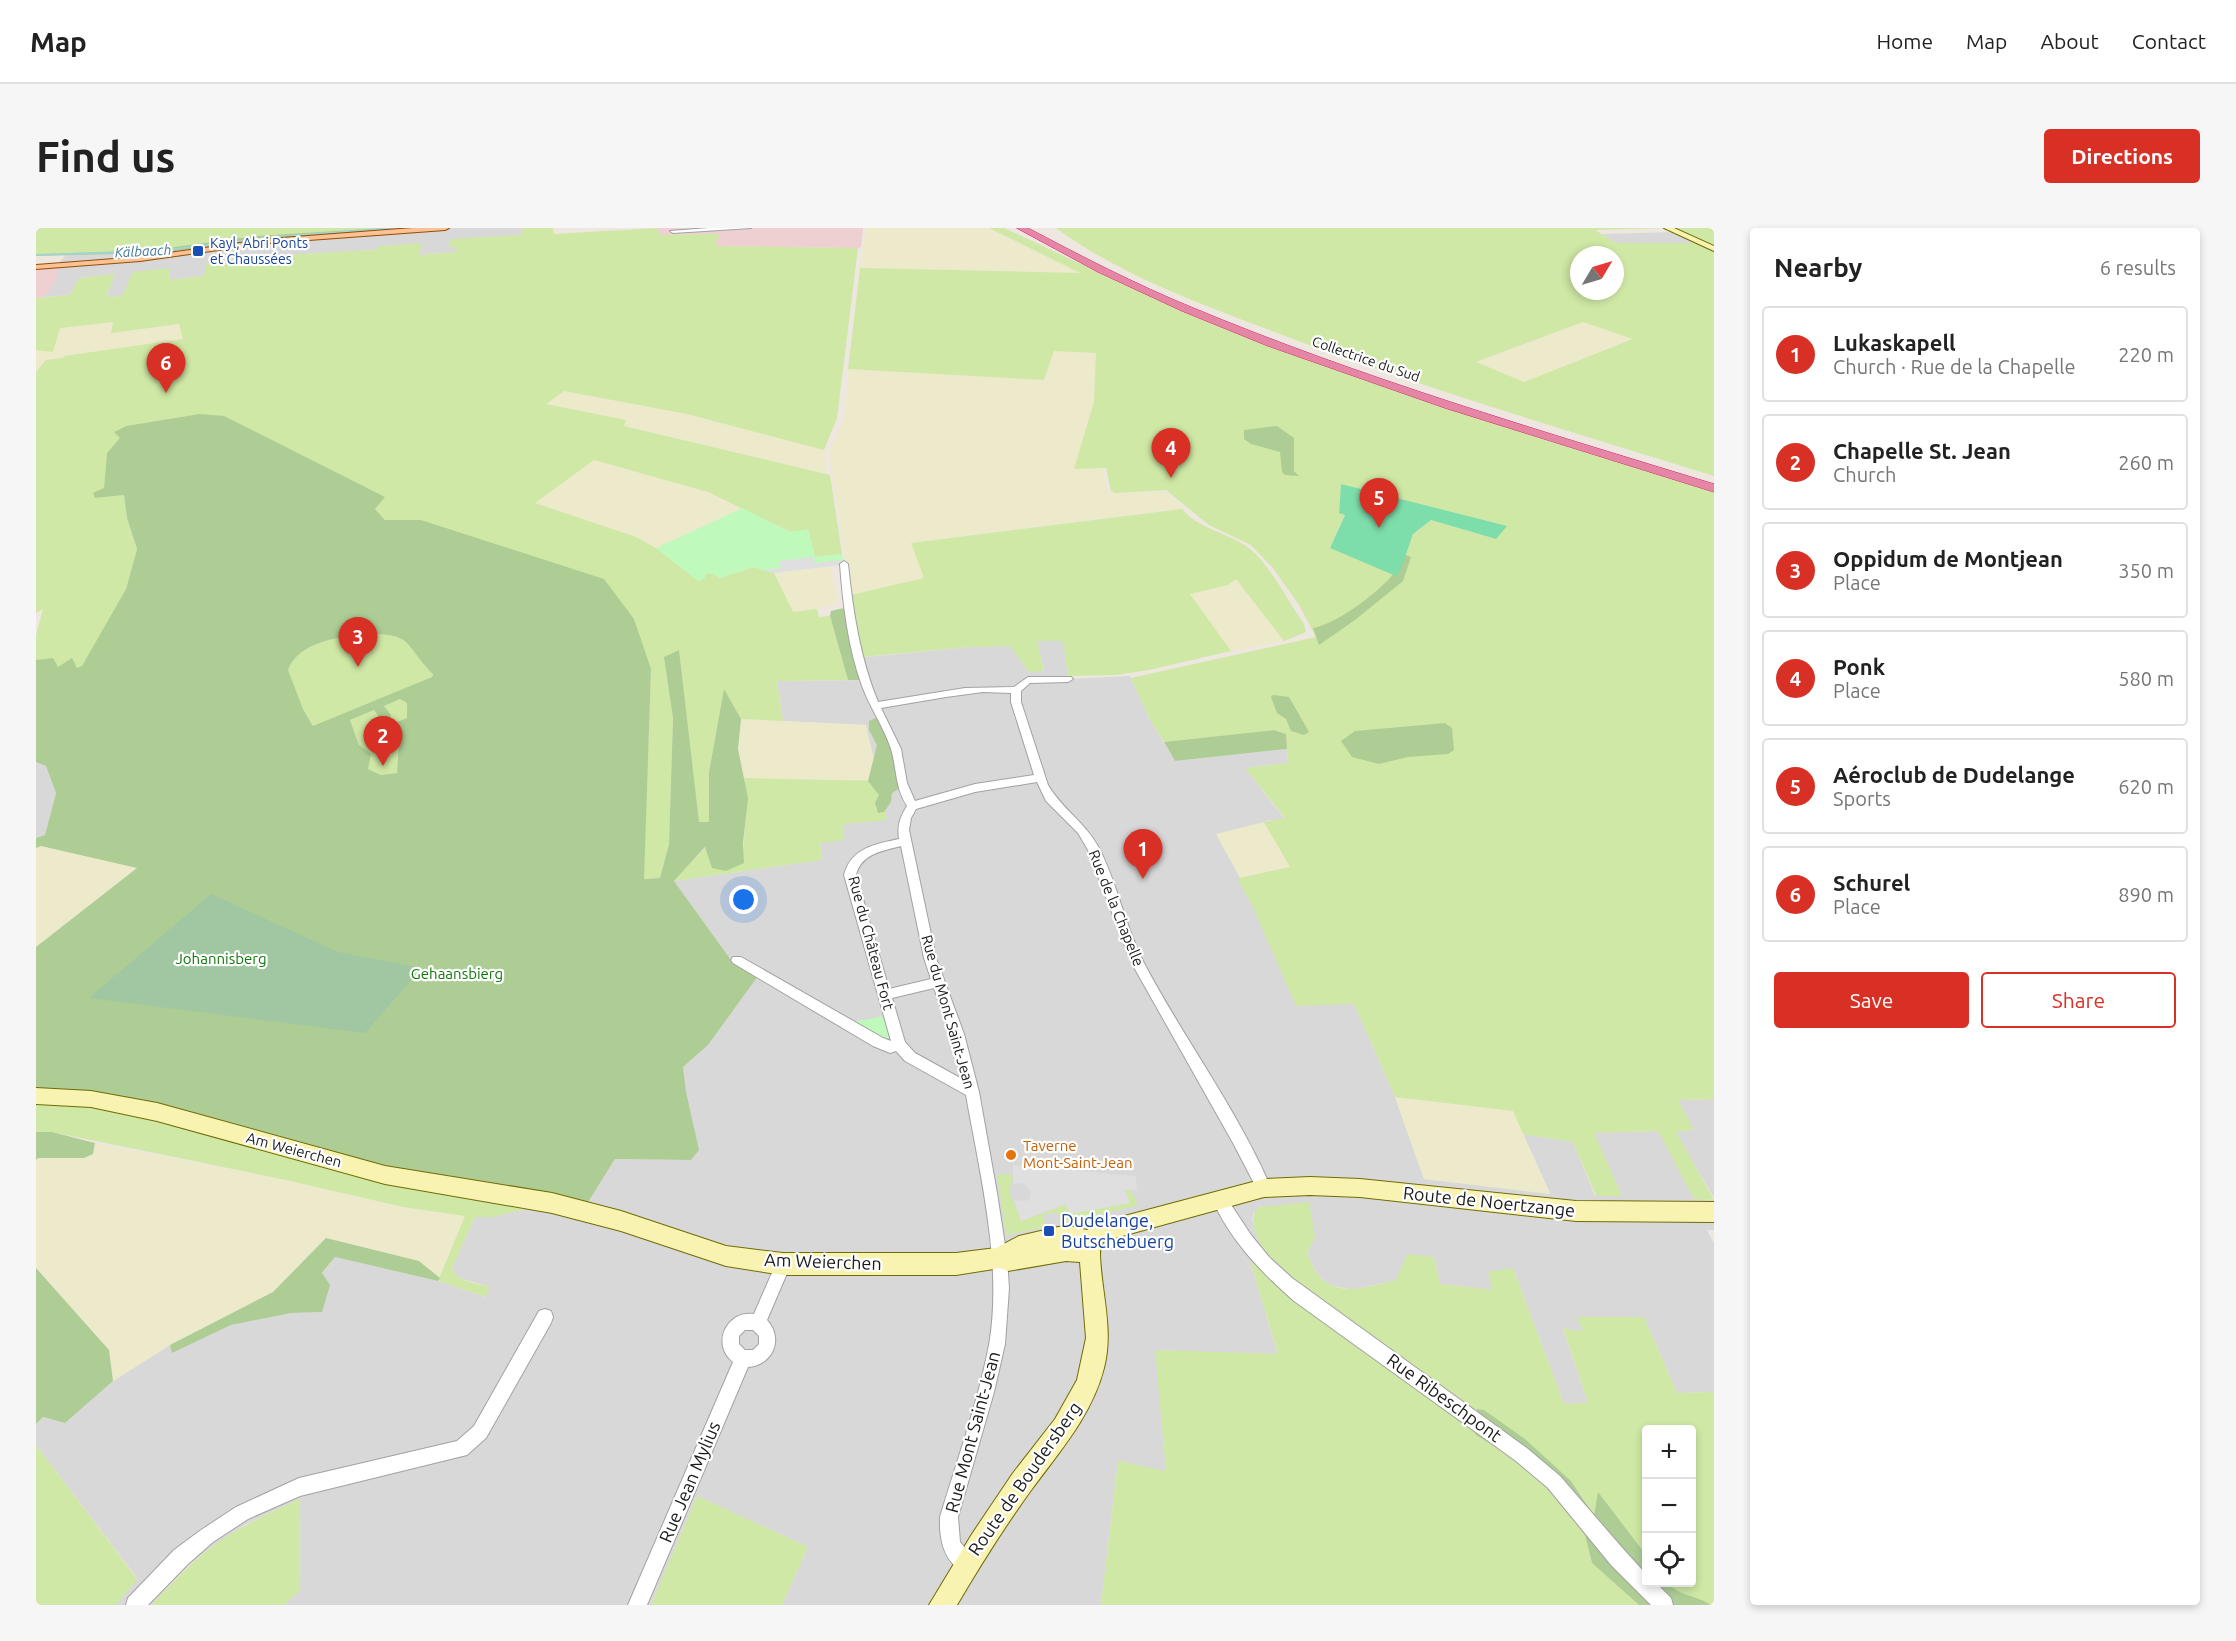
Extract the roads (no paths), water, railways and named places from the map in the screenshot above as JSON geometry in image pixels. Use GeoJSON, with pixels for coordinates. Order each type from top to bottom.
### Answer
{"type":"FeatureCollection","features":[{"type":"Feature","properties":{"kind":"highway","name":"Collectrice du Sud"},"geometry":{"type":"LineString","coordinates":[[1031,228],[1085,259],[1181,305],[1321,360],[1714,488]]}},
{"type":"Feature","properties":{"kind":"highway"},"geometry":{"type":"LineString","coordinates":[[1016,229],[1085,259]]}},
{"type":"Feature","properties":{"kind":"highway"},"geometry":{"type":"LineString","coordinates":[[1058,236],[1085,259]]}},
{"type":"Feature","properties":{"kind":"highway","name":"Collectrice du Sud"},"geometry":{"type":"LineString","coordinates":[[1085,259],[1208,311],[1338,360],[1714,482]]}},
{"type":"Feature","properties":{"kind":"main road"},"geometry":{"type":"LineString","coordinates":[[36,267],[140,259],[268,241],[445,228]]}},
{"type":"Feature","properties":{"kind":"main road"},"geometry":{"type":"LineString","coordinates":[[1668,228],[1714,249]]}},
{"type":"Feature","properties":{"kind":"main road","name":"Am Weierchen"},"geometry":{"type":"LineString","coordinates":[[36,1096],[91,1099],[157,1112],[385,1175],[583,1210],[726,1256],[783,1264],[956,1264],[999,1258],[1008,1261],[1090,1246]]}},
{"type":"Feature","properties":{"kind":"main road","name":"Route de Noertzange"},"geometry":{"type":"LineString","coordinates":[[1090,1246],[1098,1233],[1108,1229],[1264,1188],[1310,1185],[1360,1188],[1576,1211],[1714,1212]]}},
{"type":"Feature","properties":{"kind":"main road","name":"Route de Boudersberg"},"geometry":{"type":"LineString","coordinates":[[942,1605],[966,1564],[1074,1409],[1086,1388],[1093,1365],[1097,1334],[1090,1246]]}},
{"type":"Feature","properties":{"kind":"street"},"geometry":{"type":"LineString","coordinates":[[673,231],[748,230]]}},
{"type":"Feature","properties":{"kind":"street"},"geometry":{"type":"LineString","coordinates":[[844,564],[851,633],[857,658],[874,706],[894,742],[902,787],[905,797],[912,806],[975,788],[1039,778]]}},
{"type":"Feature","properties":{"kind":"street"},"geometry":{"type":"LineString","coordinates":[[874,706],[925,697],[996,689],[1016,690],[1028,680],[1068,679]]}},
{"type":"Feature","properties":{"kind":"street","name":"Rue de la Chapelle"},"geometry":{"type":"LineString","coordinates":[[1016,690],[1016,702],[1039,778],[1050,798],[1082,830],[1094,850],[1137,962],[1238,1138],[1264,1188]]}},
{"type":"Feature","properties":{"kind":"street","name":"Rue du Mont Saint-Jean"},"geometry":{"type":"LineString","coordinates":[[912,806],[905,818],[906,841],[930,958],[957,1034],[972,1092],[999,1258]]}},
{"type":"Feature","properties":{"kind":"street","name":"Rue du Château Fort"},"geometry":{"type":"LineString","coordinates":[[899,1045],[850,875],[855,858],[866,852],[906,841]]}},
{"type":"Feature","properties":{"kind":"street"},"geometry":{"type":"LineString","coordinates":[[737,960],[878,1042],[890,1047],[899,1045],[910,1057],[972,1092]]}},
{"type":"Feature","properties":{"kind":"street"},"geometry":{"type":"LineString","coordinates":[[884,995],[938,982]]}},
{"type":"Feature","properties":{"kind":"street","name":"Rue Ribeschpont"},"geometry":{"type":"LineString","coordinates":[[1219,1199],[1239,1234],[1269,1269],[1300,1295],[1522,1455],[1554,1482],[1618,1558],[1664,1605]]}},
{"type":"Feature","properties":{"kind":"street","name":"Rue Mont Saint-Jean"},"geometry":{"type":"LineString","coordinates":[[966,1564],[954,1553],[948,1538],[949,1517],[987,1392],[997,1344],[1001,1288],[999,1258]]}},
{"type":"Feature","properties":{"kind":"street"},"geometry":{"type":"LineString","coordinates":[[758,1322],[783,1264]]}},
{"type":"Feature","properties":{"kind":"street"},"geometry":{"type":"LineString","coordinates":[[135,1605],[181,1557],[207,1536],[242,1513],[298,1487],[461,1449],[480,1432],[545,1317]]}},
{"type":"Feature","properties":{"kind":"street"},"geometry":{"type":"LineString","coordinates":[[749,1320],[758,1322],[765,1327],[768,1336],[766,1346],[761,1354],[752,1359],[743,1359],[735,1355],[730,1338],[740,1323],[749,1320]]}},
{"type":"Feature","properties":{"kind":"street","name":"Rue Jean Mylius"},"geometry":{"type":"LineString","coordinates":[[637,1605],[743,1359]]}},
{"type":"Feature","properties":{"kind":"waterway","name":"Kälbaach"},"geometry":{"type":"LineString","coordinates":[[36,255],[158,251],[275,237],[394,228]]}},
{"type":"Feature","properties":{"kind":"place","name":"Kayl, Abri Ponts et Chaussées"},"geometry":{"type":"Point","coordinates":[198,251]}},
{"type":"Feature","properties":{"kind":"place","name":"Schurel"},"geometry":{"type":"Point","coordinates":[166,393]}},
{"type":"Feature","properties":{"kind":"place","name":"Ponk"},"geometry":{"type":"Point","coordinates":[1171,478]}},
{"type":"Feature","properties":{"kind":"place","name":"Aéroclub de Dudelange"},"geometry":{"type":"Point","coordinates":[1379,528]}},
{"type":"Feature","properties":{"kind":"place","name":"Oppidum de Montjean"},"geometry":{"type":"Point","coordinates":[358,667]}},
{"type":"Feature","properties":{"kind":"place","name":"Chapelle St. Jean"},"geometry":{"type":"Point","coordinates":[383,766]}},
{"type":"Feature","properties":{"kind":"place","name":"Lukaskapell"},"geometry":{"type":"Point","coordinates":[1143,879]}},
{"type":"Feature","properties":{"kind":"place","name":"Taverne Mont-Saint-Jean"},"geometry":{"type":"Point","coordinates":[1011,1155]}},
{"type":"Feature","properties":{"kind":"place","name":"Dudelange, Butschebuerg"},"geometry":{"type":"Point","coordinates":[1049,1231]}},
{"type":"Feature","properties":{"kind":"park label","name":"Johannisberg"},"geometry":{"type":"Point","coordinates":[221,959]}},
{"type":"Feature","properties":{"kind":"park label","name":"Gehaansbierg"},"geometry":{"type":"Point","coordinates":[457,974]}}]}
